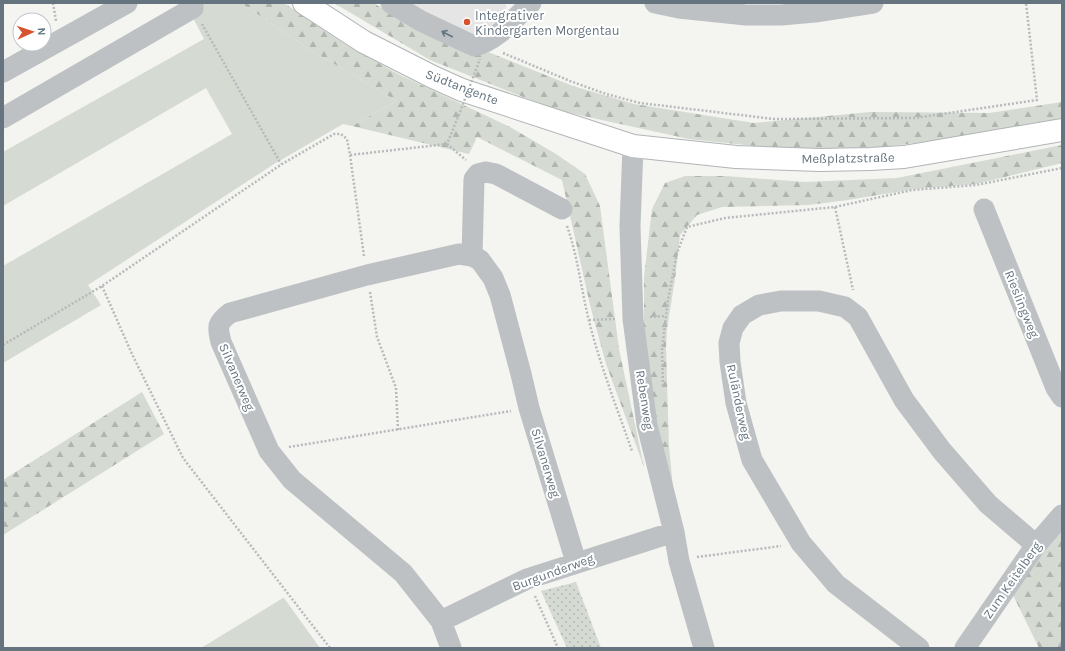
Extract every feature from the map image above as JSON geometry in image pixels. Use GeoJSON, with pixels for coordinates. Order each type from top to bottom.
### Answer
{"type":"FeatureCollection","features":[{"type":"Feature","properties":{"kind":"main road","name":"Südtangente"},"geometry":{"type":"LineString","coordinates":[[304,3],[364,42],[462,90],[633,146]]}},
{"type":"Feature","properties":{"kind":"main road","name":"Meßplatzstraße"},"geometry":{"type":"LineString","coordinates":[[633,146],[736,158],[820,160],[870,159],[904,157],[1062,130]]}},
{"type":"Feature","properties":{"kind":"street"},"geometry":{"type":"LineString","coordinates":[[3,72],[127,3]]}},
{"type":"Feature","properties":{"kind":"street"},"geometry":{"type":"LineString","coordinates":[[391,3],[421,21],[464,43],[474,46],[481,52],[531,3]]}},
{"type":"Feature","properties":{"kind":"street"},"geometry":{"type":"LineString","coordinates":[[655,3],[679,8],[745,9],[781,15],[816,12],[874,3]]}},
{"type":"Feature","properties":{"kind":"street"},"geometry":{"type":"LineString","coordinates":[[3,118],[193,5]]}},
{"type":"Feature","properties":{"kind":"street","name":"Rebenweg"},"geometry":{"type":"LineString","coordinates":[[633,146],[630,226],[633,319],[648,425],[674,532],[679,560],[704,648]]}},
{"type":"Feature","properties":{"kind":"street"},"geometry":{"type":"LineString","coordinates":[[472,256],[474,179],[478,174],[486,172],[496,174],[562,209]]}},
{"type":"Feature","properties":{"kind":"street","name":"Rieslingweg"},"geometry":{"type":"LineString","coordinates":[[984,209],[1056,388],[1062,397]]}},
{"type":"Feature","properties":{"kind":"street","name":"Silvanerweg"},"geometry":{"type":"LineString","coordinates":[[441,621],[403,573],[292,480],[269,451],[221,342],[218,330],[220,320],[230,313],[241,309],[367,275],[459,254],[472,256],[480,260],[493,278],[500,295],[529,408],[576,562]]}},
{"type":"Feature","properties":{"kind":"street","name":"Ruländerweg"},"geometry":{"type":"LineString","coordinates":[[919,648],[836,584],[801,543],[752,460],[736,403],[730,362],[729,343],[733,328],[742,315],[759,305],[781,301],[819,301],[845,307],[858,317],[904,400],[942,451],[988,504],[1036,545]]}},
{"type":"Feature","properties":{"kind":"street","name":"Zum Keitelberg"},"geometry":{"type":"LineString","coordinates":[[965,648],[1036,545],[1062,515]]}},
{"type":"Feature","properties":{"kind":"street","name":"Burgunderweg"},"geometry":{"type":"LineString","coordinates":[[441,621],[527,579],[576,562],[674,532]]}},
{"type":"Feature","properties":{"kind":"street"},"geometry":{"type":"LineString","coordinates":[[441,621],[451,648]]}},
{"type":"Feature","properties":{"kind":"path"},"geometry":{"type":"LineString","coordinates":[[447,144],[481,52],[606,94],[640,103],[774,119],[915,118],[1037,100],[1026,3]]}},
{"type":"Feature","properties":{"kind":"path"},"geometry":{"type":"LineString","coordinates":[[193,5],[282,164]]}},
{"type":"Feature","properties":{"kind":"path"},"geometry":{"type":"LineString","coordinates":[[3,345],[102,286],[282,164],[334,134],[341,134],[347,139],[350,155],[377,337],[396,388],[398,430]]}},
{"type":"Feature","properties":{"kind":"path"},"geometry":{"type":"LineString","coordinates":[[350,155],[447,144],[478,174]]}},
{"type":"Feature","properties":{"kind":"path"},"geometry":{"type":"LineString","coordinates":[[836,207],[858,317]]}},
{"type":"Feature","properties":{"kind":"path"},"geometry":{"type":"LineString","coordinates":[[562,209],[573,243],[589,320],[600,360],[634,456]]}},
{"type":"Feature","properties":{"kind":"path"},"geometry":{"type":"LineString","coordinates":[[102,286],[132,354],[184,458],[330,648]]}},
{"type":"Feature","properties":{"kind":"path"},"geometry":{"type":"LineString","coordinates":[[269,451],[398,430],[412,426],[529,408]]}},
{"type":"Feature","properties":{"kind":"path"},"geometry":{"type":"LineString","coordinates":[[694,557],[801,543]]}},
{"type":"Feature","properties":{"kind":"path"},"geometry":{"type":"LineString","coordinates":[[527,579],[558,648]]}},
{"type":"Feature","properties":{"kind":"shaded area","name":"Integrativer Kindergarten Morgentau"},"geometry":{"type":"Polygon","coordinates":[[[400,3],[506,3],[506,16],[481,40],[400,3]]]}},
{"type":"Feature","properties":{"kind":"green space"},"geometry":{"type":"Polygon","coordinates":[[[203,3],[241,3],[309,49],[397,101],[352,126],[343,124],[274,164],[88,285],[101,305],[3,363],[3,266],[232,134],[206,88],[3,206],[3,152],[204,39],[191,14],[203,3]]]}},
{"type":"Feature","properties":{"kind":"green space"},"geometry":{"type":"Polygon","coordinates":[[[241,3],[284,3],[348,46],[398,74],[510,127],[556,154],[585,174],[600,206],[619,349],[644,467],[606,364],[590,305],[562,180],[477,137],[469,154],[352,126],[397,101],[309,49],[241,3]]]}},
{"type":"Feature","properties":{"kind":"green space"},"geometry":{"type":"Polygon","coordinates":[[[334,3],[373,3],[470,56],[488,52],[573,86],[634,104],[754,123],[870,112],[989,113],[1062,102],[1062,120],[953,138],[854,151],[765,147],[689,139],[556,110],[430,60],[334,3]]]}},
{"type":"Feature","properties":{"kind":"green space"},"geometry":{"type":"Polygon","coordinates":[[[1062,145],[1062,163],[976,184],[914,189],[809,205],[722,207],[697,215],[680,235],[667,329],[666,347],[669,447],[675,507],[660,455],[644,328],[644,277],[652,209],[665,183],[685,176],[725,176],[805,182],[897,178],[1062,145]]]}},
{"type":"Feature","properties":{"kind":"green space"},"geometry":{"type":"Polygon","coordinates":[[[142,392],[164,434],[3,535],[3,480],[142,392]]]}},
{"type":"Feature","properties":{"kind":"green space"},"geometry":{"type":"Polygon","coordinates":[[[1062,521],[1062,648],[1039,648],[1010,589],[1062,521]]]}},
{"type":"Feature","properties":{"kind":"green space"},"geometry":{"type":"Polygon","coordinates":[[[576,582],[601,648],[567,648],[541,591],[576,582]]]}},
{"type":"Feature","properties":{"kind":"green space"},"geometry":{"type":"Polygon","coordinates":[[[283,598],[320,648],[201,648],[283,598]]]}},
{"type":"Feature","properties":{"kind":"place","name":"Integrativer Kindergarten Morgentau"},"geometry":{"type":"Point","coordinates":[467,22]}}]}
